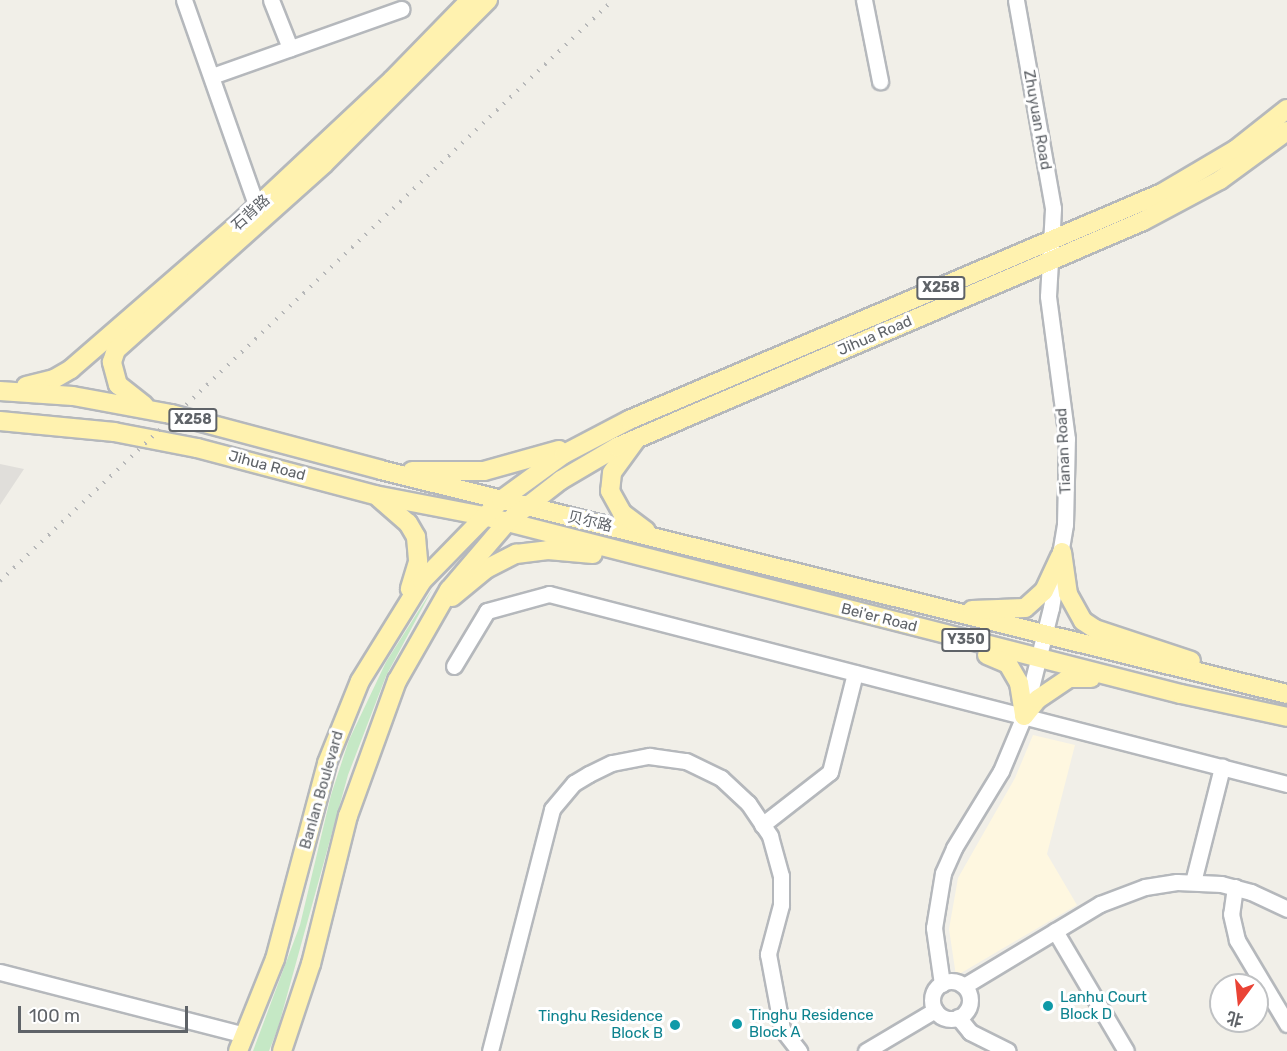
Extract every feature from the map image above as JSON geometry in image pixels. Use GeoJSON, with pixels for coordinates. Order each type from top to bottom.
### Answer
{"type":"FeatureCollection","features":[{"type":"Feature","properties":{"kind":"main road","name":"石背路"},"geometry":{"type":"LineString","coordinates":[[4,391],[54,379],[71,369],[257,207],[393,80],[470,0]]}},
{"type":"Feature","properties":{"kind":"main road","name":"石背路"},"geometry":{"type":"LineString","coordinates":[[151,409],[118,385],[112,362],[116,350],[324,164],[488,0]]}},
{"type":"Feature","properties":{"kind":"main road","name":"Jihua Road"},"geometry":{"type":"LineString","coordinates":[[581,444],[628,420],[1051,241],[1187,180],[1234,150],[1287,109]]}},
{"type":"Feature","properties":{"kind":"main road","name":"Jihua Road"},"geometry":{"type":"LineString","coordinates":[[0,421],[156,439],[375,495],[507,522],[579,468],[637,438],[1050,261],[1195,195],[1287,131]]}},
{"type":"Feature","properties":{"kind":"main road","name":"Jihua Road"},"geometry":{"type":"LineString","coordinates":[[4,391],[73,396],[151,409],[526,507]]}},
{"type":"Feature","properties":{"kind":"main road"},"geometry":{"type":"LineString","coordinates":[[637,438],[615,467],[610,491],[621,513],[655,537]]}},
{"type":"Feature","properties":{"kind":"main road","name":"X258"},"geometry":{"type":"LineString","coordinates":[[381,470],[484,471],[581,444]]}},
{"type":"Feature","properties":{"kind":"main road","name":"Banlan Boulevard"},"geometry":{"type":"LineString","coordinates":[[241,1043],[287,922],[318,792],[336,735],[364,672],[405,604],[441,558],[501,500],[581,444]]}},
{"type":"Feature","properties":{"kind":"main road"},"geometry":{"type":"LineString","coordinates":[[375,495],[408,523],[418,546],[418,562],[405,604]]}},
{"type":"Feature","properties":{"kind":"main road","name":"贝尔路"},"geometry":{"type":"LineString","coordinates":[[526,507],[655,537]]}},
{"type":"Feature","properties":{"kind":"main road"},"geometry":{"type":"LineString","coordinates":[[282,1051],[311,964],[360,778],[397,681],[434,612],[464,569],[507,522]]}},
{"type":"Feature","properties":{"kind":"main road","name":"Bei'er Road"},"geometry":{"type":"LineString","coordinates":[[507,522],[1038,658],[1287,717]]}},
{"type":"Feature","properties":{"kind":"main road","name":"Bei'er Road"},"geometry":{"type":"LineString","coordinates":[[655,537],[1287,694]]}},
{"type":"Feature","properties":{"kind":"main road"},"geometry":{"type":"LineString","coordinates":[[434,612],[486,569],[526,552],[548,550],[647,559]]}},
{"type":"Feature","properties":{"kind":"main road"},"geometry":{"type":"LineString","coordinates":[[938,608],[1025,608],[1044,591],[1062,552]]}},
{"type":"Feature","properties":{"kind":"main road"},"geometry":{"type":"LineString","coordinates":[[1062,552],[1068,594],[1083,621],[1095,629],[1190,660],[1227,680]]}},
{"type":"Feature","properties":{"kind":"main road"},"geometry":{"type":"LineString","coordinates":[[855,612],[908,635],[995,657],[1008,663],[1019,682],[1024,716]]}},
{"type":"Feature","properties":{"kind":"main road"},"geometry":{"type":"LineString","coordinates":[[1024,716],[1038,699],[1069,678],[1142,684]]}},
{"type":"Feature","properties":{"kind":"street"},"geometry":{"type":"LineString","coordinates":[[183,0],[257,207]]}},
{"type":"Feature","properties":{"kind":"street"},"geometry":{"type":"LineString","coordinates":[[272,0],[290,48]]}},
{"type":"Feature","properties":{"kind":"street"},"geometry":{"type":"LineString","coordinates":[[864,0],[880,81]]}},
{"type":"Feature","properties":{"kind":"street","name":"Zhuyuan Road"},"geometry":{"type":"LineString","coordinates":[[1016,0],[1053,208],[1051,241]]}},
{"type":"Feature","properties":{"kind":"street"},"geometry":{"type":"LineString","coordinates":[[212,76],[401,9]]}},
{"type":"Feature","properties":{"kind":"street","name":"Tianan Road"},"geometry":{"type":"LineString","coordinates":[[942,984],[934,928],[943,873],[954,848],[1001,771],[1024,716],[1062,552],[1067,440],[1048,296],[1051,241]]}},
{"type":"Feature","properties":{"kind":"street"},"geometry":{"type":"LineString","coordinates":[[454,666],[487,611],[549,594],[1287,784]]}},
{"type":"Feature","properties":{"kind":"street"},"geometry":{"type":"LineString","coordinates":[[762,825],[830,772],[855,673]]}},
{"type":"Feature","properties":{"kind":"street"},"geometry":{"type":"LineString","coordinates":[[489,1051],[545,825],[562,795],[574,783],[624,760],[674,758],[699,766],[731,785],[762,825],[775,849],[781,876],[781,905],[768,954],[778,1017],[789,1040],[799,1051]]}},
{"type":"Feature","properties":{"kind":"street"},"geometry":{"type":"LineString","coordinates":[[1193,882],[1222,767]]}},
{"type":"Feature","properties":{"kind":"street"},"geometry":{"type":"LineString","coordinates":[[964,986],[1055,931],[1130,891],[1193,882],[1235,887],[1287,909]]}},
{"type":"Feature","properties":{"kind":"street"},"geometry":{"type":"LineString","coordinates":[[1235,887],[1231,914],[1237,940],[1287,1024]]}},
{"type":"Feature","properties":{"kind":"street"},"geometry":{"type":"LineString","coordinates":[[1055,931],[1126,1051]]}},
{"type":"Feature","properties":{"kind":"street"},"geometry":{"type":"LineString","coordinates":[[0,972],[241,1043]]}},
{"type":"Feature","properties":{"kind":"street"},"geometry":{"type":"LineString","coordinates":[[953,981],[964,986],[969,1003],[958,1017],[945,1018],[935,1010],[933,993],[942,984],[953,981]]}},
{"type":"Feature","properties":{"kind":"street"},"geometry":{"type":"LineString","coordinates":[[866,1051],[935,1010]]}},
{"type":"Feature","properties":{"kind":"street"},"geometry":{"type":"LineString","coordinates":[[958,1017],[970,1032],[1008,1051]]}},
{"type":"Feature","properties":{"kind":"shaded area"},"geometry":{"type":"Polygon","coordinates":[[[0,464],[24,469],[0,505],[0,464]]]}},
{"type":"Feature","properties":{"kind":"shaded area"},"geometry":{"type":"Polygon","coordinates":[[[1033,735],[1075,745],[1047,854],[1077,905],[956,976],[949,929],[958,878],[1015,778],[1033,735]]]}},
{"type":"Feature","properties":{"kind":"green space"},"geometry":{"type":"Polygon","coordinates":[[[433,588],[386,676],[348,775],[278,1028],[269,1051],[253,1051],[300,925],[331,795],[349,740],[386,662],[433,588]]]}},
{"type":"Feature","properties":{"kind":"railway"},"geometry":{"type":"LineString","coordinates":[[0,581],[613,0]]}},
{"type":"Feature","properties":{"kind":"place","name":"Lanhu Court Block D"},"geometry":{"type":"Point","coordinates":[1048,1006]}},
{"type":"Feature","properties":{"kind":"place","name":"Tinghu Residence Block A"},"geometry":{"type":"Point","coordinates":[737,1024]}},
{"type":"Feature","properties":{"kind":"place","name":"Tinghu Residence Block B"},"geometry":{"type":"Point","coordinates":[675,1025]}}]}
